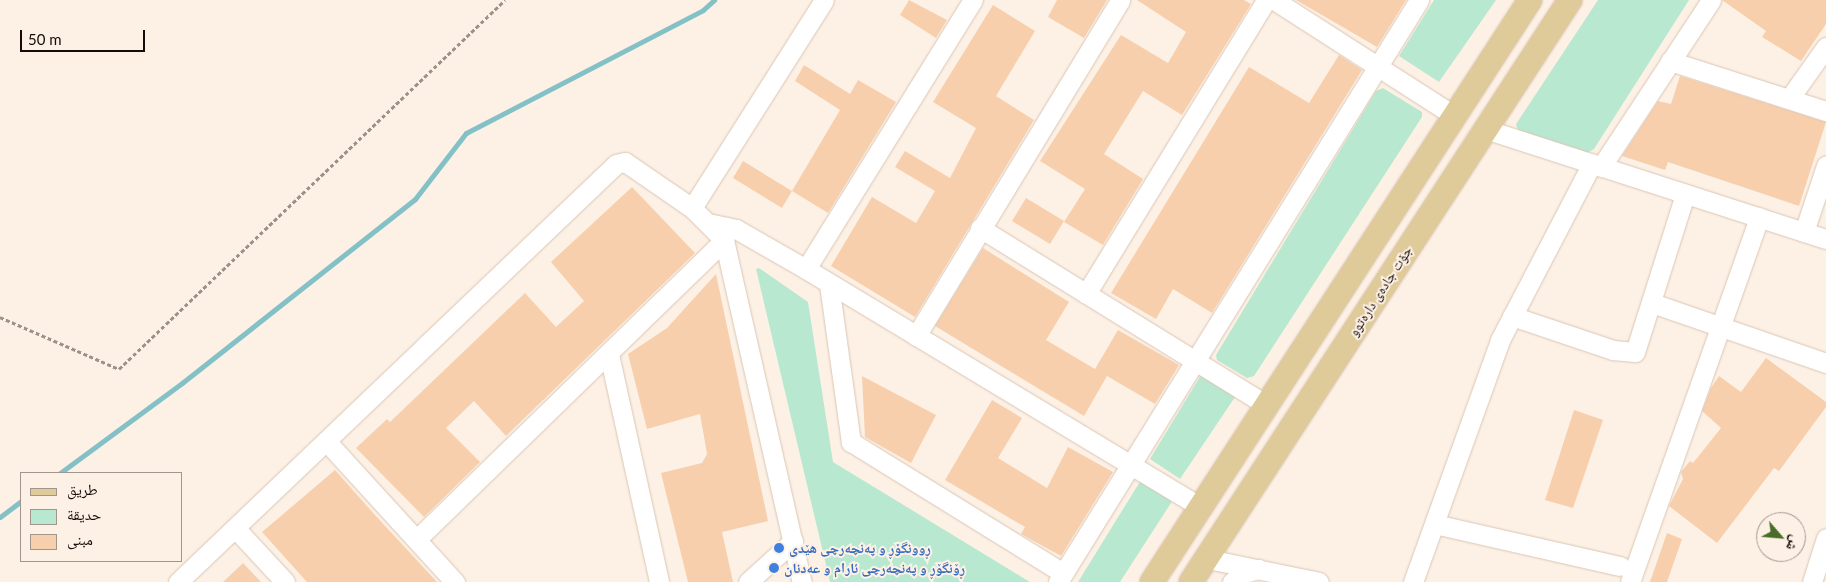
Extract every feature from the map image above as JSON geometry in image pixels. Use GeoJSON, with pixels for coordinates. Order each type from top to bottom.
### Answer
{"type":"FeatureCollection","features":[{"type":"Feature","properties":{"kind":"main road"},"geometry":{"type":"LineString","coordinates":[[1152,582],[1530,0]]}},
{"type":"Feature","properties":{"kind":"main road","name":"جۆت جادەی دارەتوو"},"geometry":{"type":"LineString","coordinates":[[1194,581],[1484,129],[1570,0]]}},
{"type":"Feature","properties":{"kind":"street"},"geometry":{"type":"LineString","coordinates":[[692,208],[824,0]]}},
{"type":"Feature","properties":{"kind":"street"},"geometry":{"type":"LineString","coordinates":[[806,269],[974,0]]}},
{"type":"Feature","properties":{"kind":"street"},"geometry":{"type":"LineString","coordinates":[[916,336],[1120,0]]}},
{"type":"Feature","properties":{"kind":"street"},"geometry":{"type":"LineString","coordinates":[[1086,294],[1266,0]]}},
{"type":"Feature","properties":{"kind":"street"},"geometry":{"type":"LineString","coordinates":[[1274,0],[1455,116]]}},
{"type":"Feature","properties":{"kind":"street"},"geometry":{"type":"LineString","coordinates":[[829,284],[851,442],[1060,577],[1127,465],[1379,68],[1419,0]]}},
{"type":"Feature","properties":{"kind":"street"},"geometry":{"type":"LineString","coordinates":[[1413,582],[1512,316],[1596,165],[1670,61],[1710,0]]}},
{"type":"Feature","properties":{"kind":"street"},"geometry":{"type":"LineString","coordinates":[[1789,99],[1826,47]]}},
{"type":"Feature","properties":{"kind":"street"},"geometry":{"type":"LineString","coordinates":[[1670,61],[1826,111]]}},
{"type":"Feature","properties":{"kind":"street"},"geometry":{"type":"LineString","coordinates":[[1484,129],[1826,239]]}},
{"type":"Feature","properties":{"kind":"street"},"geometry":{"type":"LineString","coordinates":[[178,582],[236,529],[616,164],[631,163],[692,208],[724,240],[802,582]]}},
{"type":"Feature","properties":{"kind":"street"},"geometry":{"type":"LineString","coordinates":[[1804,232],[1826,166]]}},
{"type":"Feature","properties":{"kind":"street"},"geometry":{"type":"LineString","coordinates":[[1512,316],[1625,354],[1635,352],[1685,194]]}},
{"type":"Feature","properties":{"kind":"street"},"geometry":{"type":"LineString","coordinates":[[1434,524],[1625,574],[1722,328],[1759,218]]}},
{"type":"Feature","properties":{"kind":"street"},"geometry":{"type":"LineString","coordinates":[[708,223],[736,229],[806,269],[1127,465],[1201,506]]}},
{"type":"Feature","properties":{"kind":"street"},"geometry":{"type":"LineString","coordinates":[[980,228],[1267,404]]}},
{"type":"Feature","properties":{"kind":"street"},"geometry":{"type":"LineString","coordinates":[[416,539],[724,240]]}},
{"type":"Feature","properties":{"kind":"street"},"geometry":{"type":"LineString","coordinates":[[1652,303],[1826,363]]}},
{"type":"Feature","properties":{"kind":"street"},"geometry":{"type":"LineString","coordinates":[[608,354],[659,582]]}},
{"type":"Feature","properties":{"kind":"street"},"geometry":{"type":"LineString","coordinates":[[327,442],[456,582]]}},
{"type":"Feature","properties":{"kind":"street"},"geometry":{"type":"LineString","coordinates":[[236,529],[285,582]]}},
{"type":"Feature","properties":{"kind":"street"},"geometry":{"type":"LineString","coordinates":[[1812,582],[1826,538]]}},
{"type":"Feature","properties":{"kind":"street"},"geometry":{"type":"LineString","coordinates":[[748,582],[793,541]]}},
{"type":"Feature","properties":{"kind":"street"},"geometry":{"type":"LineString","coordinates":[[1208,559],[1318,582]]}},
{"type":"Feature","properties":{"kind":"street"},"geometry":{"type":"LineString","coordinates":[[1232,582],[1244,573],[1258,569]]}},
{"type":"Feature","properties":{"kind":"path"},"geometry":{"type":"LineString","coordinates":[[0,317],[119,369],[505,0]]}},
{"type":"Feature","properties":{"kind":"green space"},"geometry":{"type":"Polygon","coordinates":[[[1434,0],[1496,0],[1439,82],[1399,56],[1434,0]]]}},
{"type":"Feature","properties":{"kind":"green space"},"geometry":{"type":"Polygon","coordinates":[[[1598,0],[1689,0],[1594,149],[1587,153],[1518,131],[1516,124],[1598,0]]]}},
{"type":"Feature","properties":{"kind":"green space"},"geometry":{"type":"Polygon","coordinates":[[[1383,88],[1422,112],[1422,117],[1254,376],[1247,378],[1217,360],[1216,355],[1376,91],[1383,88]]]}},
{"type":"Feature","properties":{"kind":"green space"},"geometry":{"type":"Polygon","coordinates":[[[759,268],[808,302],[833,462],[1030,582],[830,582],[756,269],[759,268]]]}},
{"type":"Feature","properties":{"kind":"green space"},"geometry":{"type":"Polygon","coordinates":[[[1201,375],[1235,397],[1180,479],[1150,459],[1201,375]]]}},
{"type":"Feature","properties":{"kind":"green space"},"geometry":{"type":"Polygon","coordinates":[[[1141,480],[1171,498],[1171,503],[1120,582],[1078,582],[1141,480]]]}},
{"type":"Feature","properties":{"kind":"building"},"geometry":{"type":"Polygon","coordinates":[[[909,0],[947,20],[936,38],[900,15],[909,0]]]}},
{"type":"Feature","properties":{"kind":"building"},"geometry":{"type":"Polygon","coordinates":[[[1057,0],[1107,0],[1084,38],[1048,17],[1057,0]]]}},
{"type":"Feature","properties":{"kind":"building"},"geometry":{"type":"Polygon","coordinates":[[[1137,0],[1244,0],[1251,4],[1182,115],[1143,91],[1104,154],[1143,179],[1103,245],[1064,222],[1085,189],[1040,161],[1121,35],[1168,63],[1186,32],[1137,0]]]}},
{"type":"Feature","properties":{"kind":"building"},"geometry":{"type":"Polygon","coordinates":[[[1296,0],[1406,0],[1377,47],[1296,0]]]}},
{"type":"Feature","properties":{"kind":"building"},"geometry":{"type":"Polygon","coordinates":[[[1722,0],[1826,0],[1826,24],[1801,61],[1762,37],[1766,31],[1722,0]]]}},
{"type":"Feature","properties":{"kind":"building"},"geometry":{"type":"Polygon","coordinates":[[[993,5],[1035,31],[996,96],[1034,120],[915,317],[831,266],[872,197],[916,223],[935,191],[895,167],[905,151],[950,178],[976,128],[933,102],[993,5]]]}},
{"type":"Feature","properties":{"kind":"building"},"geometry":{"type":"Polygon","coordinates":[[[1339,55],[1362,70],[1212,313],[1173,289],[1156,319],[1111,293],[1249,67],[1309,103],[1339,55]]]}},
{"type":"Feature","properties":{"kind":"building"},"geometry":{"type":"Polygon","coordinates":[[[804,65],[850,94],[858,80],[896,102],[828,213],[792,191],[840,110],[795,81],[804,65]]]}},
{"type":"Feature","properties":{"kind":"building"},"geometry":{"type":"Polygon","coordinates":[[[1680,76],[1826,122],[1799,206],[1668,162],[1665,170],[1622,156],[1658,101],[1671,104],[1680,76]]]}},
{"type":"Feature","properties":{"kind":"building"},"geometry":{"type":"Polygon","coordinates":[[[743,161],[792,191],[782,208],[733,178],[743,161]]]}},
{"type":"Feature","properties":{"kind":"building"},"geometry":{"type":"Polygon","coordinates":[[[632,187],[695,253],[506,436],[474,401],[446,428],[480,462],[424,517],[356,448],[387,419],[390,422],[525,293],[556,327],[584,301],[551,262],[632,187]]]}},
{"type":"Feature","properties":{"kind":"building"},"geometry":{"type":"Polygon","coordinates":[[[1026,198],[1064,221],[1050,244],[1012,221],[1026,198]]]}},
{"type":"Feature","properties":{"kind":"building"},"geometry":{"type":"Polygon","coordinates":[[[983,248],[1069,302],[1046,340],[1095,369],[1118,330],[1179,365],[1155,404],[1107,376],[1084,416],[935,326],[983,248]]]}},
{"type":"Feature","properties":{"kind":"building"},"geometry":{"type":"Polygon","coordinates":[[[716,274],[768,521],[722,532],[733,582],[688,582],[661,473],[702,463],[707,454],[700,414],[647,429],[628,354],[667,328],[716,274]]]}},
{"type":"Feature","properties":{"kind":"building"},"geometry":{"type":"Polygon","coordinates":[[[1766,358],[1826,402],[1826,407],[1779,471],[1774,468],[1717,543],[1669,506],[1683,479],[1681,472],[1690,461],[1693,463],[1721,428],[1702,411],[1711,388],[1719,376],[1741,392],[1766,358]]]}},
{"type":"Feature","properties":{"kind":"building"},"geometry":{"type":"Polygon","coordinates":[[[862,376],[936,415],[911,463],[865,437],[862,376]]]}},
{"type":"Feature","properties":{"kind":"building"},"geometry":{"type":"Polygon","coordinates":[[[992,400],[1022,418],[998,458],[1047,488],[1068,447],[1113,472],[1061,556],[1021,534],[1025,527],[945,480],[992,400]]]}},
{"type":"Feature","properties":{"kind":"building"},"geometry":{"type":"Polygon","coordinates":[[[1574,410],[1603,420],[1573,508],[1545,500],[1574,410]]]}},
{"type":"Feature","properties":{"kind":"building"},"geometry":{"type":"Polygon","coordinates":[[[335,470],[437,582],[307,582],[262,532],[335,470]]]}},
{"type":"Feature","properties":{"kind":"building"},"geometry":{"type":"Polygon","coordinates":[[[1667,533],[1682,539],[1667,582],[1650,582],[1667,533]]]}},
{"type":"Feature","properties":{"kind":"building"},"geometry":{"type":"Polygon","coordinates":[[[243,563],[261,582],[223,582],[243,563]]]}},
{"type":"Feature","properties":{"kind":"waterway"},"geometry":{"type":"LineString","coordinates":[[61,472],[182,383],[415,199],[466,133],[703,10],[714,0]]}},
{"type":"Feature","properties":{"kind":"waterway"},"geometry":{"type":"LineString","coordinates":[[0,517],[20,502]]}},
{"type":"Feature","properties":{"kind":"place","name":"ڕوونگۆڕ و پەنچەرچی هێدی"},"geometry":{"type":"Point","coordinates":[779,548]}},
{"type":"Feature","properties":{"kind":"place","name":"ڕۆنگۆڕ و پەنچەرچی ئارام و عەدنان"},"geometry":{"type":"Point","coordinates":[774,568]}}]}
